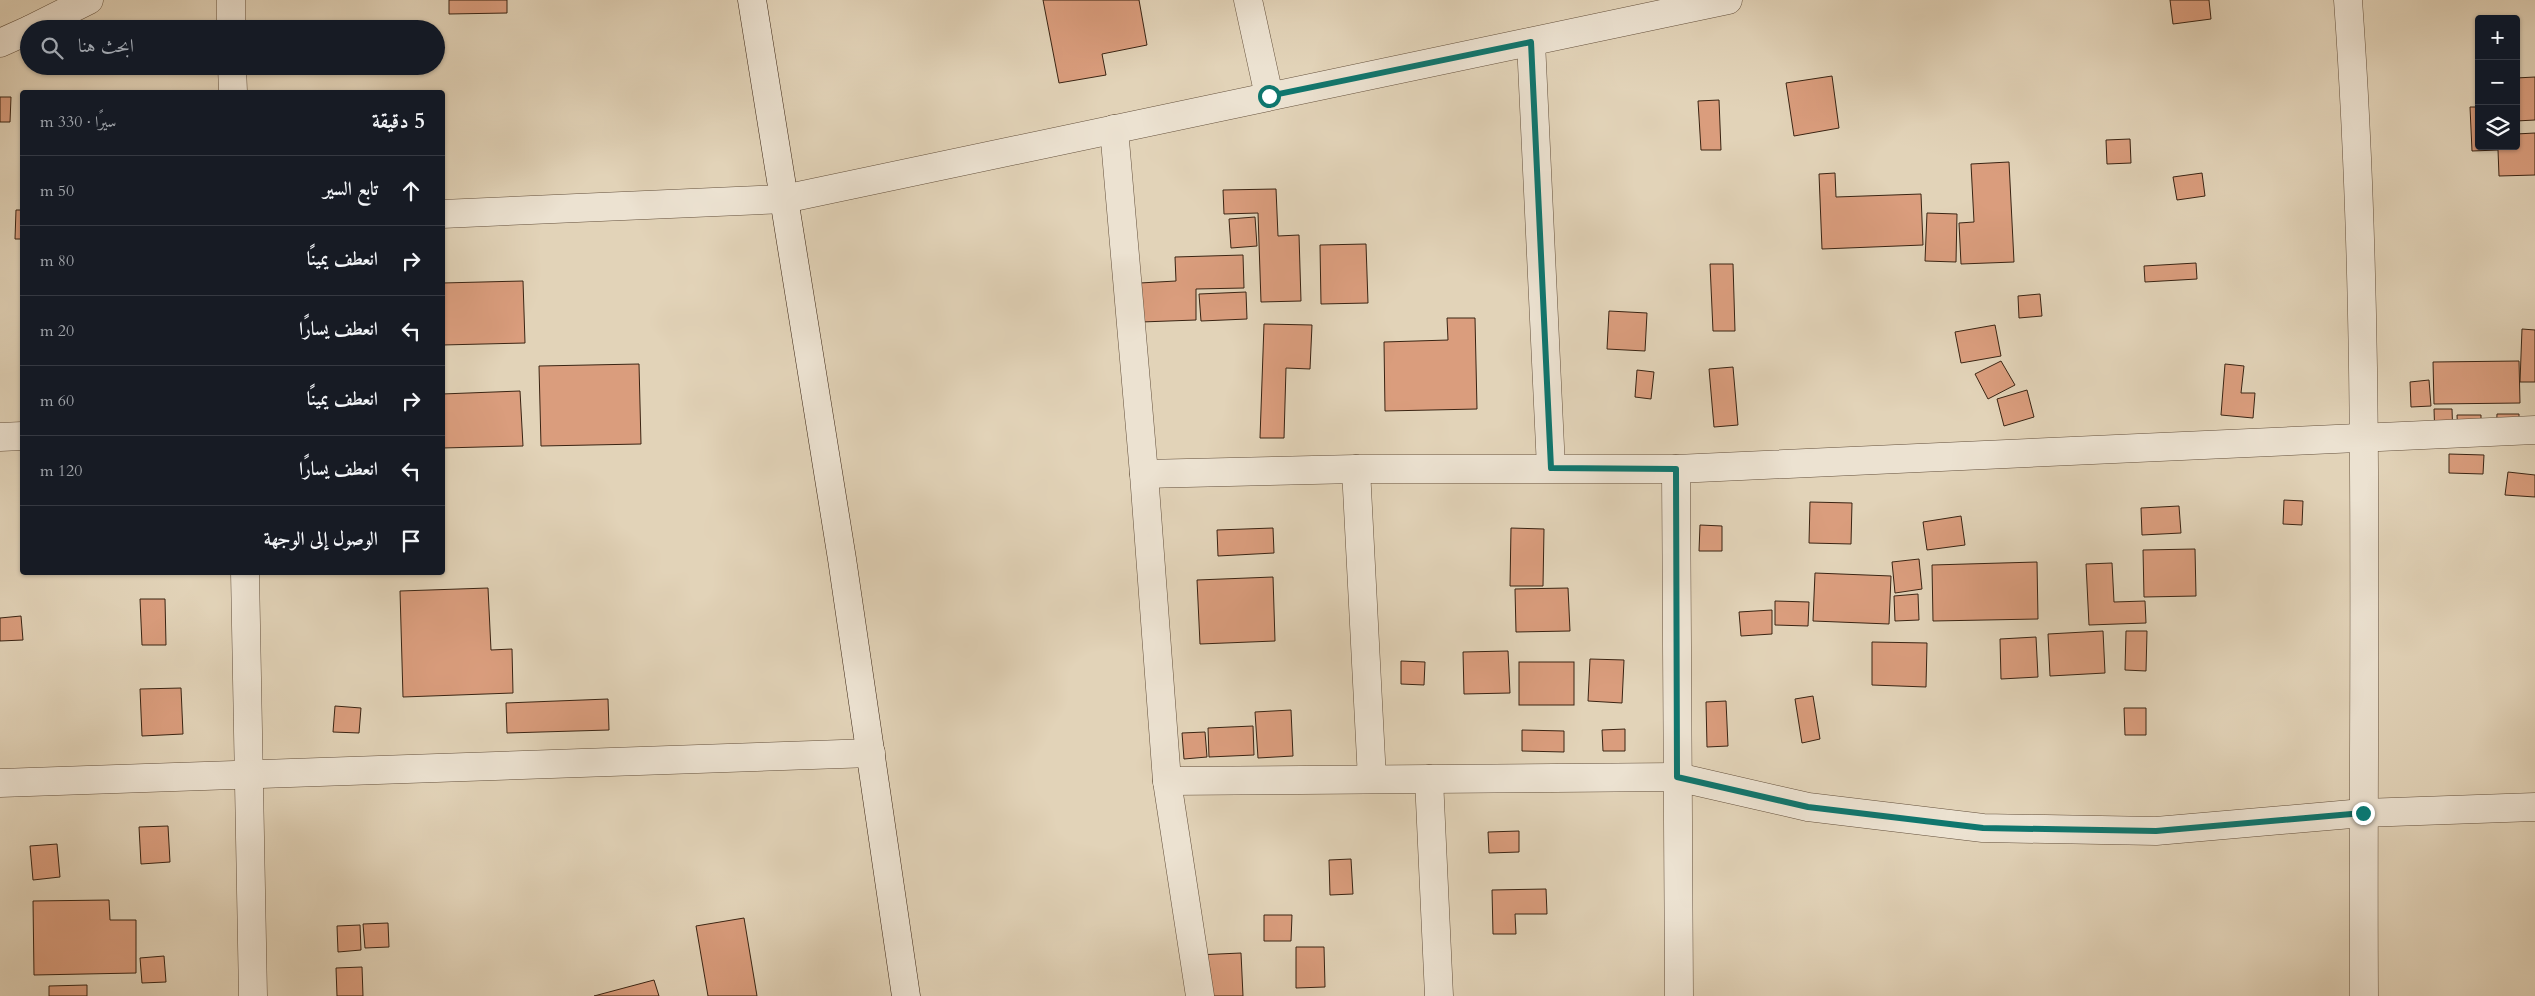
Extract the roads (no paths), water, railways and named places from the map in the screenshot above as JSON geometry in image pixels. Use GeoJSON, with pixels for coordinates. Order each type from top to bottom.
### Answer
{"type":"FeatureCollection","features":[{"type":"Feature","properties":{"kind":"street"},"geometry":{"type":"LineString","coordinates":[[48,20],[89,0]]}},
{"type":"Feature","properties":{"kind":"street"},"geometry":{"type":"LineString","coordinates":[[231,0],[231,20]]}},
{"type":"Feature","properties":{"kind":"street"},"geometry":{"type":"LineString","coordinates":[[752,0],[871,753],[906,996]]}},
{"type":"Feature","properties":{"kind":"street"},"geometry":{"type":"LineString","coordinates":[[1248,0],[1269,96]]}},
{"type":"Feature","properties":{"kind":"street"},"geometry":{"type":"LineString","coordinates":[[445,214],[784,199],[1728,0]]}},
{"type":"Feature","properties":{"kind":"street"},"geometry":{"type":"LineString","coordinates":[[2348,0],[2357,124],[2364,439],[2364,996]]}},
{"type":"Feature","properties":{"kind":"street"},"geometry":{"type":"LineString","coordinates":[[0,43],[20,34]]}},
{"type":"Feature","properties":{"kind":"street"},"geometry":{"type":"LineString","coordinates":[[1531,42],[1551,468]]}},
{"type":"Feature","properties":{"kind":"street"},"geometry":{"type":"LineString","coordinates":[[232,75],[233,90]]}},
{"type":"Feature","properties":{"kind":"street"},"geometry":{"type":"LineString","coordinates":[[1114,130],[1144,474],[1167,781],[1200,996]]}},
{"type":"Feature","properties":{"kind":"street"},"geometry":{"type":"LineString","coordinates":[[1144,474],[1356,469],[1676,469],[2535,430]]}},
{"type":"Feature","properties":{"kind":"street"},"geometry":{"type":"LineString","coordinates":[[0,437],[20,436]]}},
{"type":"Feature","properties":{"kind":"street"},"geometry":{"type":"LineString","coordinates":[[1356,469],[1372,779]]}},
{"type":"Feature","properties":{"kind":"street"},"geometry":{"type":"LineString","coordinates":[[1676,469],[1678,996]]}},
{"type":"Feature","properties":{"kind":"street"},"geometry":{"type":"LineString","coordinates":[[245,575],[253,996]]}},
{"type":"Feature","properties":{"kind":"street"},"geometry":{"type":"LineString","coordinates":[[0,783],[871,753]]}},
{"type":"Feature","properties":{"kind":"street"},"geometry":{"type":"LineString","coordinates":[[1167,781],[1677,777],[1808,807],[1983,828],[2156,831],[2363,813],[2535,807]]}},
{"type":"Feature","properties":{"kind":"street"},"geometry":{"type":"LineString","coordinates":[[1429,779],[1439,996]]}}]}
